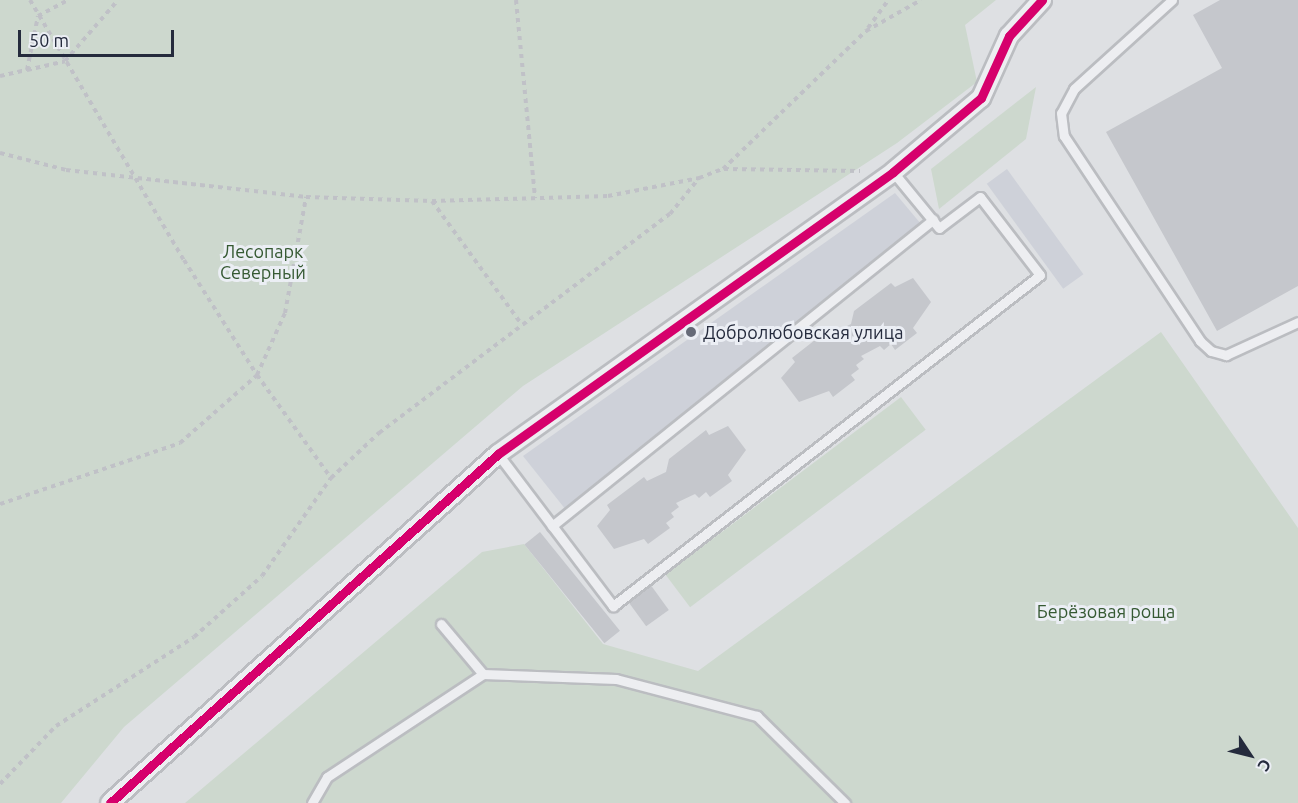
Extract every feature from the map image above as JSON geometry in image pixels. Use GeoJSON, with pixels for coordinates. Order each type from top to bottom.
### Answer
{"type":"FeatureCollection","features":[{"type":"Feature","properties":{"kind":"street"},"geometry":{"type":"LineString","coordinates":[[110,803],[498,454],[893,172],[981,98],[1009,36],[1042,0]]}},
{"type":"Feature","properties":{"kind":"lane"},"geometry":{"type":"LineString","coordinates":[[1172,0],[1074,89],[1061,113],[1064,136],[1200,341],[1211,351],[1226,355],[1298,322]]}},
{"type":"Feature","properties":{"kind":"lane"},"geometry":{"type":"LineString","coordinates":[[498,454],[613,606],[1040,275],[980,197],[939,228],[893,172]]}},
{"type":"Feature","properties":{"kind":"lane"},"geometry":{"type":"LineString","coordinates":[[552,526],[933,220]]}},
{"type":"Feature","properties":{"kind":"lane"},"geometry":{"type":"LineString","coordinates":[[441,624],[483,674]]}},
{"type":"Feature","properties":{"kind":"lane"},"geometry":{"type":"LineString","coordinates":[[312,803],[327,777],[483,674],[616,679],[757,716],[834,800],[845,803]]}},
{"type":"Feature","properties":{"kind":"path"},"geometry":{"type":"LineString","coordinates":[[30,0],[135,177],[257,375],[331,478]]}},
{"type":"Feature","properties":{"kind":"path"},"geometry":{"type":"LineString","coordinates":[[38,16],[68,0]]}},
{"type":"Feature","properties":{"kind":"path"},"geometry":{"type":"LineString","coordinates":[[0,76],[65,61],[118,0]]}},
{"type":"Feature","properties":{"kind":"path"},"geometry":{"type":"LineString","coordinates":[[516,0],[535,198]]}},
{"type":"Feature","properties":{"kind":"path"},"geometry":{"type":"LineString","coordinates":[[723,169],[866,31],[888,0]]}},
{"type":"Feature","properties":{"kind":"path"},"geometry":{"type":"LineString","coordinates":[[866,31],[921,0]]}},
{"type":"Feature","properties":{"kind":"path"},"geometry":{"type":"LineString","coordinates":[[27,70],[38,16]]}},
{"type":"Feature","properties":{"kind":"path"},"geometry":{"type":"LineString","coordinates":[[0,153],[66,170],[306,197],[432,201],[608,196],[699,178],[723,169],[893,172]]}},
{"type":"Feature","properties":{"kind":"path"},"geometry":{"type":"LineString","coordinates":[[0,784],[56,726],[194,637],[262,576],[331,478],[379,434],[670,214],[699,178]]}},
{"type":"Feature","properties":{"kind":"path"},"geometry":{"type":"LineString","coordinates":[[0,504],[180,443],[257,375],[285,313],[306,197]]}},
{"type":"Feature","properties":{"kind":"path"},"geometry":{"type":"LineString","coordinates":[[432,201],[522,325]]}},
{"type":"Feature","properties":{"kind":"shaded area"},"geometry":{"type":"Polygon","coordinates":[[[1007,169],[1083,274],[1063,289],[987,184],[1007,169]]]}},
{"type":"Feature","properties":{"kind":"shaded area"},"geometry":{"type":"Polygon","coordinates":[[[895,193],[921,224],[566,510],[523,456],[895,193]]]}},
{"type":"Feature","properties":{"kind":"green space","name":"Лесопарк Северный"},"geometry":{"type":"Polygon","coordinates":[[[0,0],[996,0],[965,25],[977,82],[897,143],[523,386],[124,727],[61,803],[0,803],[0,0]]]}},
{"type":"Feature","properties":{"kind":"green space"},"geometry":{"type":"Polygon","coordinates":[[[1036,87],[1026,139],[939,209],[931,169],[1036,87]]]}},
{"type":"Feature","properties":{"kind":"green space","name":"Берёзовая роща"},"geometry":{"type":"Polygon","coordinates":[[[1161,332],[1298,528],[1298,803],[185,803],[482,552],[524,544],[603,644],[698,671],[1161,332]]]}},
{"type":"Feature","properties":{"kind":"green space"},"geometry":{"type":"Polygon","coordinates":[[[901,397],[926,430],[690,607],[665,575],[901,397]]]}},
{"type":"Feature","properties":{"kind":"building"},"geometry":{"type":"Polygon","coordinates":[[[1220,0],[1298,0],[1298,286],[1217,331],[1106,132],[1222,68],[1193,15],[1220,0]]]}},
{"type":"Feature","properties":{"kind":"building"},"geometry":{"type":"Polygon","coordinates":[[[913,278],[931,302],[913,328],[917,333],[895,350],[891,344],[884,350],[880,346],[861,356],[864,359],[856,365],[859,369],[851,375],[855,380],[833,397],[829,391],[799,402],[781,378],[795,362],[792,358],[829,329],[833,333],[851,324],[854,311],[891,283],[895,287],[913,278]]]}},
{"type":"Feature","properties":{"kind":"building"},"geometry":{"type":"Polygon","coordinates":[[[728,426],[746,450],[728,475],[732,481],[710,497],[706,492],[699,498],[695,494],[676,503],[679,507],[671,513],[674,517],[666,523],[670,528],[648,544],[644,539],[614,549],[597,526],[610,510],[607,505],[644,477],[647,481],[666,472],[669,459],[706,430],[709,435],[728,426]]]}},
{"type":"Feature","properties":{"kind":"building"},"geometry":{"type":"Polygon","coordinates":[[[540,532],[620,631],[604,643],[524,545],[540,532]]]}},
{"type":"Feature","properties":{"kind":"building"},"geometry":{"type":"Polygon","coordinates":[[[650,584],[669,610],[646,626],[627,600],[650,584]]]}},
{"type":"Feature","properties":{"kind":"cycle path"},"geometry":{"type":"LineString","coordinates":[[110,803],[498,454],[893,172],[981,98],[1009,36],[1042,0]]}},
{"type":"Feature","properties":{"kind":"place","name":"Добролюбовская улица"},"geometry":{"type":"Point","coordinates":[691,332]}}]}
